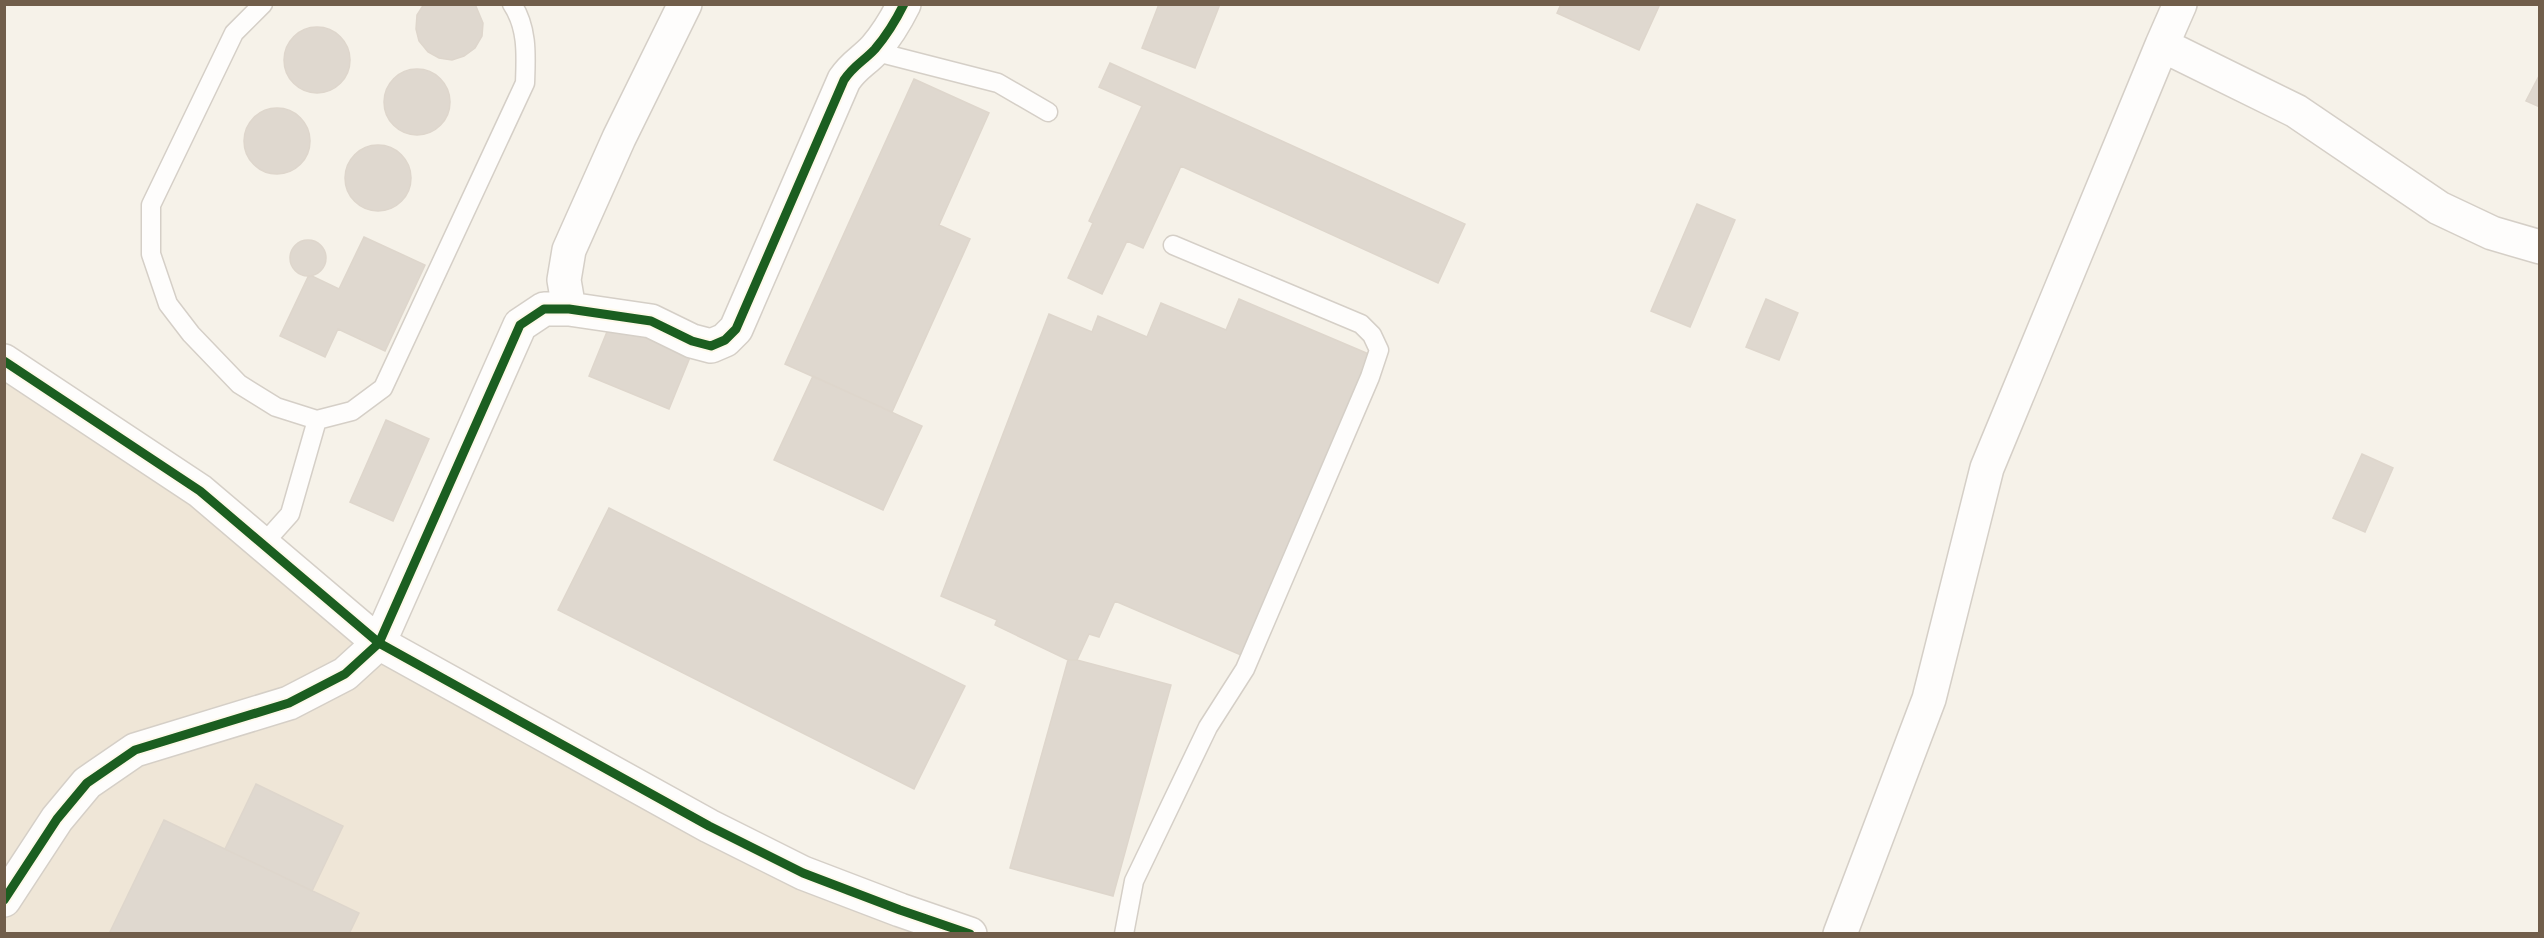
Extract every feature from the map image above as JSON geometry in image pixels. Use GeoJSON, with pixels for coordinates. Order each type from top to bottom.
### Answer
{"type":"FeatureCollection","features":[{"type":"Feature","properties":{"kind":"street"},"geometry":{"type":"LineString","coordinates":[[568,309],[564,280],[569,250],[619,138],[686,4]]}},
{"type":"Feature","properties":{"kind":"street"},"geometry":{"type":"LineString","coordinates":[[4,900],[57,819],[87,783],[135,750],[290,703],[345,674],[379,643],[520,325],[544,309],[568,309],[651,321],[692,341],[711,346],[725,340],[736,329],[844,80],[854,66],[873,51],[891,28],[904,4]]}},
{"type":"Feature","properties":{"kind":"street"},"geometry":{"type":"LineString","coordinates":[[1840,933],[1929,699],[1987,468],[2180,4]]}},
{"type":"Feature","properties":{"kind":"street"},"geometry":{"type":"LineString","coordinates":[[2162,45],[2296,111],[2439,208],[2493,233],[2540,247]]}},
{"type":"Feature","properties":{"kind":"street"},"geometry":{"type":"LineString","coordinates":[[4,361],[200,491],[379,643],[709,826],[793,867],[900,910],[970,933]]}},
{"type":"Feature","properties":{"kind":"lane"},"geometry":{"type":"LineString","coordinates":[[263,4],[234,33],[151,205],[151,254],[168,304],[191,334],[239,384],[276,407],[317,420],[352,411],[383,388],[525,83],[527,46],[518,14],[512,4]]}},
{"type":"Feature","properties":{"kind":"lane"},"geometry":{"type":"LineString","coordinates":[[873,51],[998,83],[1048,112]]}},
{"type":"Feature","properties":{"kind":"lane"},"geometry":{"type":"LineString","coordinates":[[1124,933],[1134,881],[1208,727],[1245,669],[1371,377],[1379,350],[1372,335],[1361,324],[1173,245]]}},
{"type":"Feature","properties":{"kind":"lane"},"geometry":{"type":"LineString","coordinates":[[264,543],[290,514],[317,420]]}},
{"type":"Feature","properties":{"kind":"shaded area"},"geometry":{"type":"Polygon","coordinates":[[[4,361],[379,643],[709,826],[970,933],[5,933],[4,361]]]}},
{"type":"Feature","properties":{"kind":"building"},"geometry":{"type":"Polygon","coordinates":[[[424,4],[475,4],[483,23],[482,36],[475,48],[464,56],[452,60],[439,58],[428,52],[419,41],[416,29],[417,15],[424,4]]]}},
{"type":"Feature","properties":{"kind":"building"},"geometry":{"type":"Polygon","coordinates":[[[1159,4],[1220,4],[1195,68],[1142,48],[1159,4]]]}},
{"type":"Feature","properties":{"kind":"building"},"geometry":{"type":"Polygon","coordinates":[[[1561,4],[1660,4],[1639,50],[1557,13],[1561,4]]]}},
{"type":"Feature","properties":{"kind":"building"},"geometry":{"type":"Polygon","coordinates":[[[310,27],[324,27],[336,32],[345,41],[350,60],[348,73],[341,84],[324,93],[310,93],[298,88],[289,79],[284,67],[284,53],[289,41],[298,32],[310,27]]]}},
{"type":"Feature","properties":{"kind":"building"},"geometry":{"type":"Polygon","coordinates":[[[1110,63],[1465,224],[1438,283],[1181,166],[1143,248],[1127,241],[1102,294],[1068,278],[1093,223],[1089,221],[1142,106],[1099,87],[1110,63]]]}},
{"type":"Feature","properties":{"kind":"building"},"geometry":{"type":"Polygon","coordinates":[[[410,69],[424,69],[436,74],[445,83],[450,102],[448,115],[441,126],[424,135],[410,135],[398,130],[389,121],[384,109],[384,95],[389,83],[398,74],[410,69]]]}},
{"type":"Feature","properties":{"kind":"building"},"geometry":{"type":"Polygon","coordinates":[[[2540,74],[2540,107],[2526,101],[2540,74]]]}},
{"type":"Feature","properties":{"kind":"building"},"geometry":{"type":"Polygon","coordinates":[[[914,79],[989,113],[939,225],[970,239],[892,412],[785,364],[914,79]]]}},
{"type":"Feature","properties":{"kind":"building"},"geometry":{"type":"Polygon","coordinates":[[[270,108],[284,108],[296,113],[305,122],[310,141],[308,154],[301,165],[284,174],[270,174],[258,169],[249,160],[244,148],[244,134],[249,122],[258,113],[270,108]]]}},
{"type":"Feature","properties":{"kind":"building"},"geometry":{"type":"Polygon","coordinates":[[[371,145],[385,145],[397,150],[406,159],[411,178],[409,191],[402,202],[385,211],[371,211],[359,206],[350,197],[345,185],[345,171],[350,159],[359,150],[371,145]]]}},
{"type":"Feature","properties":{"kind":"building"},"geometry":{"type":"Polygon","coordinates":[[[1697,204],[1735,220],[1690,327],[1651,311],[1697,204]]]}},
{"type":"Feature","properties":{"kind":"building"},"geometry":{"type":"Polygon","coordinates":[[[364,237],[425,265],[385,351],[338,329],[325,357],[280,336],[308,277],[312,276],[339,289],[364,237]]]}},
{"type":"Feature","properties":{"kind":"building"},"geometry":{"type":"Polygon","coordinates":[[[308,240],[321,245],[326,258],[321,271],[308,276],[295,271],[290,258],[295,245],[308,240]]]}},
{"type":"Feature","properties":{"kind":"building"},"geometry":{"type":"Polygon","coordinates":[[[1239,299],[1371,355],[1241,655],[1115,601],[1099,637],[1089,634],[1077,660],[1068,660],[995,625],[997,620],[941,596],[1049,314],[1092,332],[1098,316],[1147,337],[1161,303],[1226,330],[1239,299]]]}},
{"type":"Feature","properties":{"kind":"building"},"geometry":{"type":"Polygon","coordinates":[[[1766,299],[1798,313],[1779,360],[1746,347],[1766,299]]]}},
{"type":"Feature","properties":{"kind":"building"},"geometry":{"type":"Polygon","coordinates":[[[613,317],[693,350],[669,409],[589,376],[613,317]]]}},
{"type":"Feature","properties":{"kind":"building"},"geometry":{"type":"Polygon","coordinates":[[[813,376],[922,426],[883,510],[774,460],[813,376]]]}},
{"type":"Feature","properties":{"kind":"building"},"geometry":{"type":"Polygon","coordinates":[[[386,420],[429,439],[393,521],[350,502],[386,420]]]}},
{"type":"Feature","properties":{"kind":"building"},"geometry":{"type":"Polygon","coordinates":[[[2362,454],[2393,468],[2365,532],[2333,518],[2362,454]]]}},
{"type":"Feature","properties":{"kind":"building"},"geometry":{"type":"Polygon","coordinates":[[[609,508],[965,686],[914,789],[558,610],[609,508]]]}},
{"type":"Feature","properties":{"kind":"building"},"geometry":{"type":"Polygon","coordinates":[[[1068,660],[1077,660],[1171,685],[1113,896],[1010,868],[1068,660]]]}},
{"type":"Feature","properties":{"kind":"building"},"geometry":{"type":"Polygon","coordinates":[[[256,784],[343,826],[312,891],[225,849],[256,784]]]}},
{"type":"Feature","properties":{"kind":"building"},"geometry":{"type":"Polygon","coordinates":[[[164,820],[359,913],[349,934],[109,934],[164,820]]]}},
{"type":"Feature","properties":{"kind":"cycle path"},"geometry":{"type":"LineString","coordinates":[[4,900],[57,819],[87,783],[135,750],[289,703],[345,674],[379,643],[520,325],[544,309],[569,309],[651,321],[692,341],[711,346],[725,340],[736,329],[844,80],[879,44],[904,4]]}},
{"type":"Feature","properties":{"kind":"cycle path"},"geometry":{"type":"LineString","coordinates":[[4,361],[200,491],[379,643],[709,826],[803,873],[970,934]]}}]}
